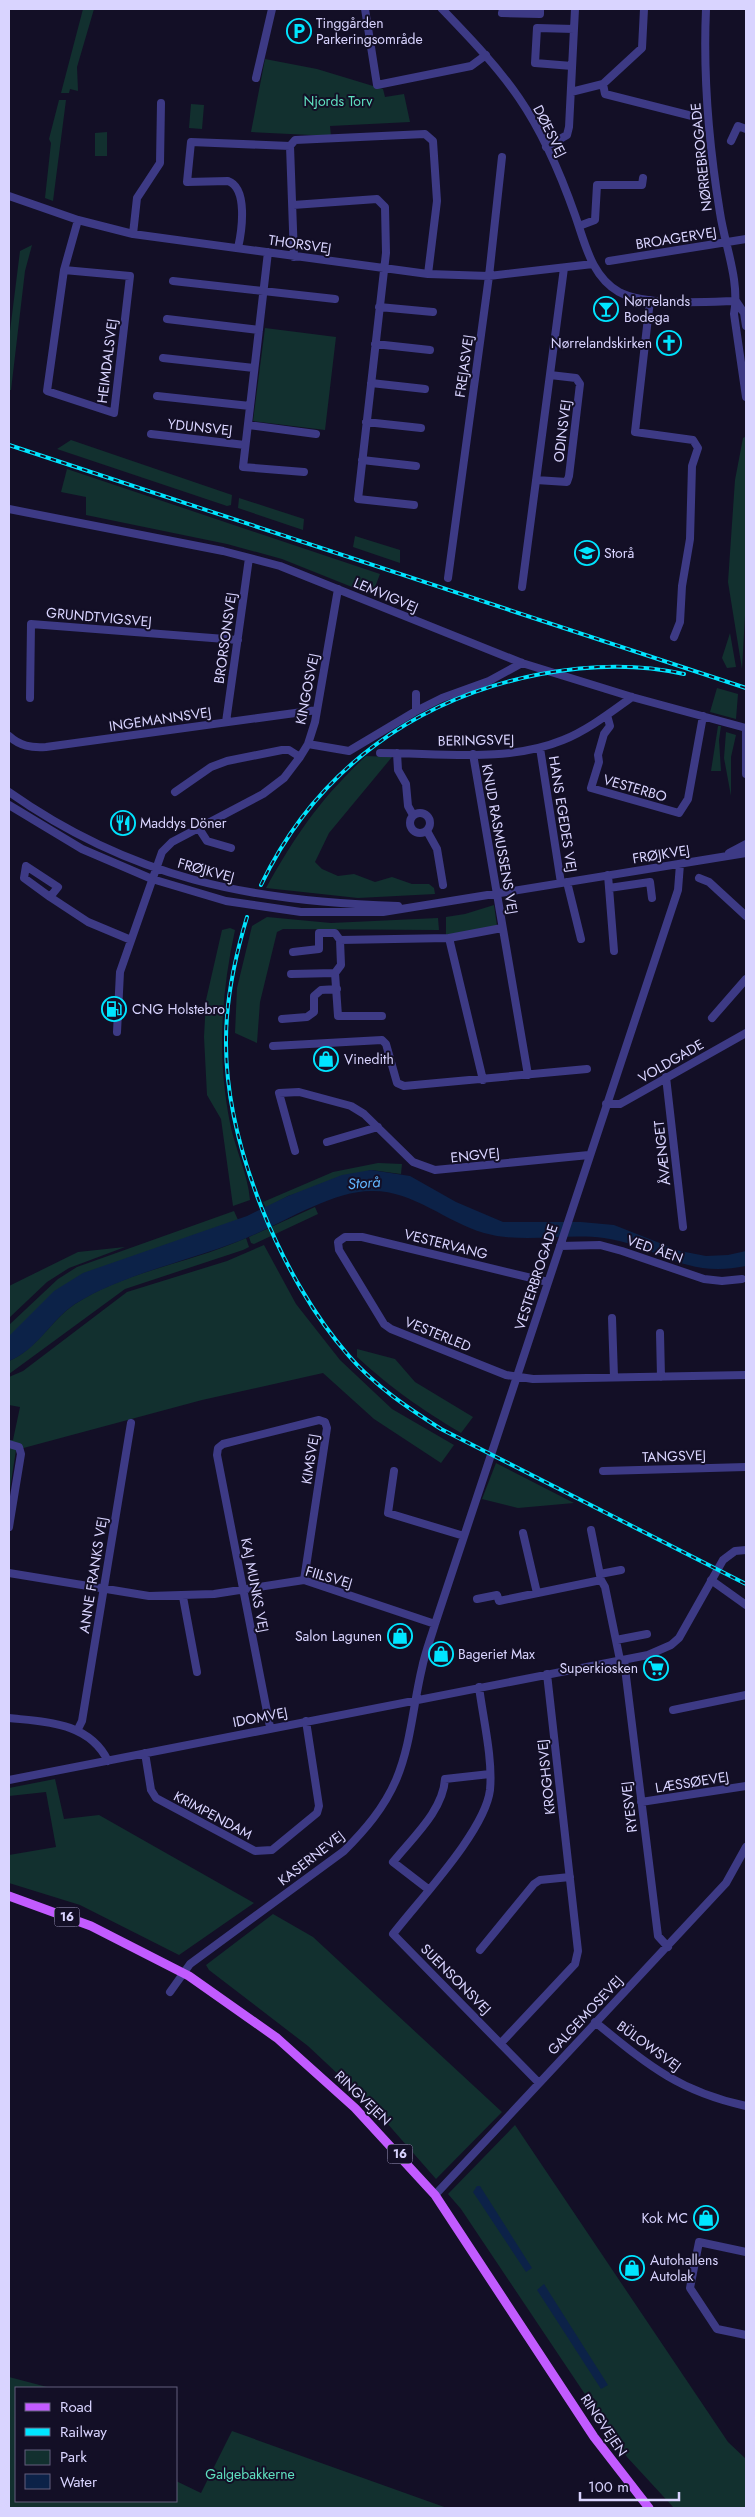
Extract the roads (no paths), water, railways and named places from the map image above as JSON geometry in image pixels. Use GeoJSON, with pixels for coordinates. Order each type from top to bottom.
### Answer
{"type":"FeatureCollection","features":[{"type":"Feature","properties":{"kind":"main road","name":"RINGVEJEN"},"geometry":{"type":"LineString","coordinates":[[9,1896],[91,1926],[182,1972],[263,2028],[301,2058],[360,2113],[435,2195],[594,2437],[649,2508]]}},
{"type":"Feature","properties":{"kind":"street"},"geometry":{"type":"LineString","coordinates":[[256,78],[272,9]]}},
{"type":"Feature","properties":{"kind":"street"},"geometry":{"type":"LineString","coordinates":[[365,9],[376,84],[471,66],[486,55]]}},
{"type":"Feature","properties":{"kind":"street","name":"DØESVEJ"},"geometry":{"type":"LineString","coordinates":[[442,9],[486,55],[519,99],[546,147],[579,226],[592,264],[602,277],[620,292],[632,297],[650,300],[697,302],[736,300]]}},
{"type":"Feature","properties":{"kind":"street"},"geometry":{"type":"LineString","coordinates":[[503,9],[502,13],[540,11],[536,28],[535,63],[572,66]]}},
{"type":"Feature","properties":{"kind":"street"},"geometry":{"type":"LineString","coordinates":[[546,147],[567,135],[575,9]]}},
{"type":"Feature","properties":{"kind":"street"},"geometry":{"type":"LineString","coordinates":[[571,92],[603,84],[642,48],[644,9]]}},
{"type":"Feature","properties":{"kind":"street","name":"NØRREBROGADE"},"geometry":{"type":"LineString","coordinates":[[706,9],[708,115],[720,214],[736,300],[734,314],[746,397]]}},
{"type":"Feature","properties":{"kind":"street"},"geometry":{"type":"LineString","coordinates":[[536,28],[574,29]]}},
{"type":"Feature","properties":{"kind":"street"},"geometry":{"type":"LineString","coordinates":[[603,84],[605,94],[692,116]]}},
{"type":"Feature","properties":{"kind":"street"},"geometry":{"type":"LineString","coordinates":[[133,234],[137,198],[160,163],[161,103]]}},
{"type":"Feature","properties":{"kind":"street"},"geometry":{"type":"LineString","coordinates":[[731,141],[738,126],[746,128]]}},
{"type":"Feature","properties":{"kind":"street"},"geometry":{"type":"LineString","coordinates":[[294,256],[290,146],[295,140],[425,134],[430,136],[433,141],[437,201],[428,274]]}},
{"type":"Feature","properties":{"kind":"street"},"geometry":{"type":"LineString","coordinates":[[238,248],[242,230],[240,191],[234,183],[228,181],[187,182],[192,142],[290,146]]}},
{"type":"Feature","properties":{"kind":"street","name":"FREJASVEJ"},"geometry":{"type":"LineString","coordinates":[[448,578],[489,276],[502,157]]}},
{"type":"Feature","properties":{"kind":"street"},"geometry":{"type":"LineString","coordinates":[[579,226],[595,220],[597,185],[642,185],[643,178]]}},
{"type":"Feature","properties":{"kind":"street","name":"THORSVEJ"},"geometry":{"type":"LineString","coordinates":[[9,196],[78,220],[133,234],[428,274],[489,276],[592,264]]}},
{"type":"Feature","properties":{"kind":"street"},"geometry":{"type":"LineString","coordinates":[[293,204],[377,200],[385,206],[384,268],[358,499],[414,505]]}},
{"type":"Feature","properties":{"kind":"street","name":"HEIMDALSVEJ"},"geometry":{"type":"LineString","coordinates":[[64,270],[130,276],[114,413],[47,391],[64,270],[78,220]]}},
{"type":"Feature","properties":{"kind":"street","name":"BROAGERVEJ"},"geometry":{"type":"LineString","coordinates":[[609,261],[746,239]]}},
{"type":"Feature","properties":{"kind":"street","name":"YDUNSVEJ"},"geometry":{"type":"LineString","coordinates":[[268,252],[243,467],[304,472]]}},
{"type":"Feature","properties":{"kind":"street","name":"ODINSVEJ"},"geometry":{"type":"LineString","coordinates":[[522,587],[564,268]]}},
{"type":"Feature","properties":{"kind":"street"},"geometry":{"type":"LineString","coordinates":[[173,281],[335,300]]}},
{"type":"Feature","properties":{"kind":"street"},"geometry":{"type":"LineString","coordinates":[[650,300],[635,432],[692,440],[698,448],[692,466],[690,540],[682,586],[680,622],[674,637]]}},
{"type":"Feature","properties":{"kind":"street","name":"NØRREBROGADE"},"geometry":{"type":"LineString","coordinates":[[736,300],[744,314],[746,326]]}},
{"type":"Feature","properties":{"kind":"street"},"geometry":{"type":"LineString","coordinates":[[379,307],[433,312]]}},
{"type":"Feature","properties":{"kind":"street"},"geometry":{"type":"LineString","coordinates":[[167,319],[259,330]]}},
{"type":"Feature","properties":{"kind":"street"},"geometry":{"type":"LineString","coordinates":[[375,344],[430,350]]}},
{"type":"Feature","properties":{"kind":"street"},"geometry":{"type":"LineString","coordinates":[[163,358],[254,368]]}},
{"type":"Feature","properties":{"kind":"street","name":"ODINSVEJ"},"geometry":{"type":"LineString","coordinates":[[536,480],[561,483],[567,482],[569,476],[580,384],[576,378],[550,375]]}},
{"type":"Feature","properties":{"kind":"street"},"geometry":{"type":"LineString","coordinates":[[371,383],[426,389]]}},
{"type":"Feature","properties":{"kind":"street","name":"YDUNSVEJ"},"geometry":{"type":"LineString","coordinates":[[157,396],[250,406]]}},
{"type":"Feature","properties":{"kind":"street"},"geometry":{"type":"LineString","coordinates":[[366,422],[421,428]]}},
{"type":"Feature","properties":{"kind":"street","name":"YDUNSVEJ"},"geometry":{"type":"LineString","coordinates":[[248,425],[316,434]]}},
{"type":"Feature","properties":{"kind":"street","name":"YDUNSVEJ"},"geometry":{"type":"LineString","coordinates":[[152,434],[245,445]]}},
{"type":"Feature","properties":{"kind":"street"},"geometry":{"type":"LineString","coordinates":[[362,460],[416,466]]}},
{"type":"Feature","properties":{"kind":"street","name":"LEMVIGVEJ"},"geometry":{"type":"LineString","coordinates":[[9,509],[280,566],[522,663],[632,697],[746,729]]}},
{"type":"Feature","properties":{"kind":"street","name":"BRORSONSVEJ"},"geometry":{"type":"LineString","coordinates":[[226,722],[249,558]]}},
{"type":"Feature","properties":{"kind":"street","name":"KINGOSVEJ"},"geometry":{"type":"LineString","coordinates":[[117,1032],[120,972],[162,852],[172,842],[198,827],[263,794],[284,778],[308,744],[317,710],[338,589]]}},
{"type":"Feature","properties":{"kind":"street","name":"GRUNDTVIGSVEJ"},"geometry":{"type":"LineString","coordinates":[[30,698],[31,624],[238,640]]}},
{"type":"Feature","properties":{"kind":"street"},"geometry":{"type":"LineString","coordinates":[[308,744],[349,751],[416,711],[442,698],[489,681],[522,663]]}},
{"type":"Feature","properties":{"kind":"street"},"geometry":{"type":"LineString","coordinates":[[416,694],[416,711]]}},
{"type":"Feature","properties":{"kind":"street","name":"BERINGSVEJ"},"geometry":{"type":"LineString","coordinates":[[380,753],[473,754],[518,752],[540,748],[565,739],[607,715],[632,697]]}},
{"type":"Feature","properties":{"kind":"street","name":"INGEMANNSVEJ"},"geometry":{"type":"LineString","coordinates":[[9,736],[16,742],[32,748],[46,747],[317,710]]}},
{"type":"Feature","properties":{"kind":"street","name":"VESTERBO"},"geometry":{"type":"LineString","coordinates":[[607,715],[610,726],[602,741],[592,788],[679,813],[688,799],[703,716]]}},
{"type":"Feature","properties":{"kind":"street"},"geometry":{"type":"LineString","coordinates":[[746,729],[746,774]]}},
{"type":"Feature","properties":{"kind":"street","name":"HANS EGEDES VEJ"},"geometry":{"type":"LineString","coordinates":[[540,748],[564,883]]}},
{"type":"Feature","properties":{"kind":"street"},"geometry":{"type":"LineString","coordinates":[[175,792],[211,767],[227,761],[282,750],[290,750],[300,757]]}},
{"type":"Feature","properties":{"kind":"street"},"geometry":{"type":"LineString","coordinates":[[397,753],[398,770],[406,784],[408,806],[413,815]]}},
{"type":"Feature","properties":{"kind":"street","name":"KNUD RASMUSSENS VEJ"},"geometry":{"type":"LineString","coordinates":[[473,754],[528,1075]]}},
{"type":"Feature","properties":{"kind":"street","name":"FRØJKVEJ"},"geometry":{"type":"LineString","coordinates":[[9,792],[30,808],[88,840],[155,869],[229,890],[283,899],[341,904],[416,906]]}},
{"type":"Feature","properties":{"kind":"street","name":"FRØJKVEJ"},"geometry":{"type":"LineString","coordinates":[[9,805],[82,849],[152,879],[226,901],[301,912],[383,912],[746,852]]}},
{"type":"Feature","properties":{"kind":"street"},"geometry":{"type":"LineString","coordinates":[[422,813],[427,816],[430,822],[426,831],[420,834],[412,830],[409,820],[413,815],[422,813]]}},
{"type":"Feature","properties":{"kind":"street"},"geometry":{"type":"LineString","coordinates":[[198,827],[207,841],[231,848]]}},
{"type":"Feature","properties":{"kind":"street"},"geometry":{"type":"LineString","coordinates":[[426,831],[437,849],[443,885]]}},
{"type":"Feature","properties":{"kind":"street","name":"FRØJKVEJ"},"geometry":{"type":"LineString","coordinates":[[718,858],[746,844]]}},
{"type":"Feature","properties":{"kind":"street","name":"VESTERBROGADE"},"geometry":{"type":"LineString","coordinates":[[416,1699],[422,1668],[435,1624],[678,890],[680,864]]}},
{"type":"Feature","properties":{"kind":"street"},"geometry":{"type":"LineString","coordinates":[[50,897],[58,887],[26,866],[24,878],[50,897],[88,922],[131,940]]}},
{"type":"Feature","properties":{"kind":"street"},"geometry":{"type":"LineString","coordinates":[[608,876],[614,951]]}},
{"type":"Feature","properties":{"kind":"street"},"geometry":{"type":"LineString","coordinates":[[699,878],[709,882],[746,916]]}},
{"type":"Feature","properties":{"kind":"street","name":"FRØJKVEJ"},"geometry":{"type":"LineString","coordinates":[[609,888],[650,882],[652,898]]}},
{"type":"Feature","properties":{"kind":"street"},"geometry":{"type":"LineString","coordinates":[[564,883],[581,939]]}},
{"type":"Feature","properties":{"kind":"street","name":"KNUD RASMUSSENS VEJ"},"geometry":{"type":"LineString","coordinates":[[293,952],[320,949],[319,933],[335,933],[340,940],[448,938],[502,928]]}},
{"type":"Feature","properties":{"kind":"street"},"geometry":{"type":"LineString","coordinates":[[448,938],[483,1080]]}},
{"type":"Feature","properties":{"kind":"street"},"geometry":{"type":"LineString","coordinates":[[340,940],[340,965],[335,973],[338,1016],[382,1016]]}},
{"type":"Feature","properties":{"kind":"street"},"geometry":{"type":"LineString","coordinates":[[291,974],[335,973]]}},
{"type":"Feature","properties":{"kind":"street"},"geometry":{"type":"LineString","coordinates":[[712,1018],[746,979]]}},
{"type":"Feature","properties":{"kind":"street"},"geometry":{"type":"LineString","coordinates":[[282,1018],[307,1017],[314,1012],[314,996],[321,990],[337,989]]}},
{"type":"Feature","properties":{"kind":"street","name":"VOLDGADE"},"geometry":{"type":"LineString","coordinates":[[606,1104],[620,1104],[746,1033]]}},
{"type":"Feature","properties":{"kind":"street"},"geometry":{"type":"LineString","coordinates":[[273,1046],[382,1040],[386,1044],[398,1083],[404,1086],[587,1069]]}},
{"type":"Feature","properties":{"kind":"street","name":"ÅVÆNGET"},"geometry":{"type":"LineString","coordinates":[[666,1077],[683,1228]]}},
{"type":"Feature","properties":{"kind":"street","name":"ENGVEJ"},"geometry":{"type":"LineString","coordinates":[[295,1151],[279,1093],[299,1092],[351,1106],[364,1114],[413,1162],[435,1170],[590,1155]]}},
{"type":"Feature","properties":{"kind":"street"},"geometry":{"type":"LineString","coordinates":[[327,1142],[378,1127]]}},
{"type":"Feature","properties":{"kind":"street","name":"VESTERVANG"},"geometry":{"type":"LineString","coordinates":[[338,1242],[345,1237],[362,1236],[548,1282]]}},
{"type":"Feature","properties":{"kind":"street","name":"VESTERLED"},"geometry":{"type":"LineString","coordinates":[[338,1242],[339,1250],[384,1324],[391,1329],[497,1372],[533,1379],[746,1375]]}},
{"type":"Feature","properties":{"kind":"street","name":"VED ÅEN"},"geometry":{"type":"LineString","coordinates":[[560,1246],[600,1246],[622,1251],[704,1279],[722,1281],[742,1279]]}},
{"type":"Feature","properties":{"kind":"street"},"geometry":{"type":"LineString","coordinates":[[612,1318],[614,1377]]}},
{"type":"Feature","properties":{"kind":"street"},"geometry":{"type":"LineString","coordinates":[[660,1333],[660,1376]]}},
{"type":"Feature","properties":{"kind":"street","name":"KIMSVEJ"},"geometry":{"type":"LineString","coordinates":[[218,1448],[223,1444],[319,1420],[325,1422],[327,1428],[304,1580]]}},
{"type":"Feature","properties":{"kind":"street","name":"ANNE FRANKS VEJ"},"geometry":{"type":"LineString","coordinates":[[77,1731],[82,1721],[131,1423]]}},
{"type":"Feature","properties":{"kind":"street"},"geometry":{"type":"LineString","coordinates":[[9,1444],[19,1447],[21,1454],[9,1528]]}},
{"type":"Feature","properties":{"kind":"street","name":"KAJ MUNKS VEJ"},"geometry":{"type":"LineString","coordinates":[[218,1448],[217,1455],[270,1728]]}},
{"type":"Feature","properties":{"kind":"street","name":"TANGSVEJ"},"geometry":{"type":"LineString","coordinates":[[603,1471],[746,1467]]}},
{"type":"Feature","properties":{"kind":"street"},"geometry":{"type":"LineString","coordinates":[[394,1470],[388,1513],[464,1536]]}},
{"type":"Feature","properties":{"kind":"street","name":"RYESVEJ"},"geometry":{"type":"LineString","coordinates":[[592,1530],[601,1577],[622,1660],[658,1936],[668,1947]]}},
{"type":"Feature","properties":{"kind":"street"},"geometry":{"type":"LineString","coordinates":[[523,1533],[537,1593]]}},
{"type":"Feature","properties":{"kind":"street","name":"IDOMVEJ"},"geometry":{"type":"LineString","coordinates":[[9,1780],[306,1720],[622,1660],[661,1650],[679,1638],[717,1569],[728,1555],[746,1550]]}},
{"type":"Feature","properties":{"kind":"street"},"geometry":{"type":"LineString","coordinates":[[477,1599],[497,1595],[499,1601],[601,1577],[621,1570]]}},
{"type":"Feature","properties":{"kind":"street","name":"FIILSVEJ"},"geometry":{"type":"LineString","coordinates":[[9,1574],[149,1596],[183,1597],[304,1580],[435,1624]]}},
{"type":"Feature","properties":{"kind":"street"},"geometry":{"type":"LineString","coordinates":[[711,1580],[746,1605]]}},
{"type":"Feature","properties":{"kind":"street"},"geometry":{"type":"LineString","coordinates":[[183,1597],[197,1672]]}},
{"type":"Feature","properties":{"kind":"street"},"geometry":{"type":"LineString","coordinates":[[616,1640],[647,1634]]}},
{"type":"Feature","properties":{"kind":"street","name":"KROGHSVEJ"},"geometry":{"type":"LineString","coordinates":[[501,2043],[575,1964],[578,1951],[546,1674]]}},
{"type":"Feature","properties":{"kind":"street","name":"SUENSONSVEJ"},"geometry":{"type":"LineString","coordinates":[[479,1688],[490,1774],[490,1790],[482,1816],[475,1830],[393,1934],[538,2083]]}},
{"type":"Feature","properties":{"kind":"street"},"geometry":{"type":"LineString","coordinates":[[673,1710],[746,1695]]}},
{"type":"Feature","properties":{"kind":"street","name":"KASERNEVEJ"},"geometry":{"type":"LineString","coordinates":[[170,1992],[182,1972],[203,1954],[344,1851],[365,1830],[384,1803],[396,1780],[405,1753],[416,1699]]}},
{"type":"Feature","properties":{"kind":"street"},"geometry":{"type":"LineString","coordinates":[[9,1718],[66,1725],[104,1752],[108,1761]]}},
{"type":"Feature","properties":{"kind":"street","name":"KRIMPENDAM"},"geometry":{"type":"LineString","coordinates":[[145,1754],[151,1790],[156,1798],[255,1851],[265,1852],[272,1850],[317,1812],[319,1806],[306,1720]]}},
{"type":"Feature","properties":{"kind":"street"},"geometry":{"type":"LineString","coordinates":[[428,1889],[393,1862],[435,1809],[444,1790],[445,1779],[490,1774]]}},
{"type":"Feature","properties":{"kind":"street","name":"LÆSSØEVEJ"},"geometry":{"type":"LineString","coordinates":[[641,1802],[746,1786]]}},
{"type":"Feature","properties":{"kind":"street","name":"GALGEMOSEVEJ"},"geometry":{"type":"LineString","coordinates":[[435,2195],[726,1883],[746,1847]]}},
{"type":"Feature","properties":{"kind":"street"},"geometry":{"type":"LineString","coordinates":[[480,1950],[534,1884],[540,1880],[570,1877]]}},
{"type":"Feature","properties":{"kind":"street","name":"BÜLOWSVEJ"},"geometry":{"type":"LineString","coordinates":[[596,2022],[651,2067],[678,2083],[699,2093],[746,2106]]}},
{"type":"Feature","properties":{"kind":"street"},"geometry":{"type":"LineString","coordinates":[[746,2252],[699,2242],[690,2288],[716,2329],[746,2335]]}},
{"type":"Feature","properties":{"kind":"water"},"geometry":{"type":"Polygon","coordinates":[[[371,1170],[410,1176],[456,1202],[503,1222],[581,1222],[614,1225],[680,1251],[706,1256],[728,1255],[746,1251],[746,1266],[724,1269],[688,1265],[623,1242],[604,1238],[514,1238],[499,1236],[470,1228],[402,1196],[388,1192],[357,1192],[323,1202],[255,1235],[134,1277],[93,1294],[66,1311],[28,1350],[9,1361],[9,1336],[54,1291],[83,1273],[247,1216],[288,1196],[342,1175],[371,1170]]]}},
{"type":"Feature","properties":{"kind":"water"},"geometry":{"type":"Polygon","coordinates":[[[477,2186],[480,2186],[532,2268],[526,2272],[473,2192],[477,2186]]]}},
{"type":"Feature","properties":{"kind":"water"},"geometry":{"type":"Polygon","coordinates":[[[544,2284],[608,2385],[601,2389],[537,2290],[544,2284]]]}},
{"type":"Feature","properties":{"kind":"railway"},"geometry":{"type":"LineString","coordinates":[[9,445],[746,688]]}},
{"type":"Feature","properties":{"kind":"railway"},"geometry":{"type":"LineString","coordinates":[[261,885],[284,844],[310,807],[341,774],[375,745],[412,721],[452,701],[495,685],[541,674],[577,669],[612,666],[648,668],[684,674]]}},
{"type":"Feature","properties":{"kind":"railway"},"geometry":{"type":"LineString","coordinates":[[247,917],[232,978],[226,1024],[228,1080],[235,1122],[262,1208],[280,1249],[301,1289],[324,1325],[359,1367],[381,1387],[404,1405],[441,1429],[746,1584]]}},
{"type":"Feature","properties":{"kind":"place","name":"Tinggården Parkeringsområde"},"geometry":{"type":"Point","coordinates":[299,31]}},
{"type":"Feature","properties":{"kind":"place","name":"Nørrelands Bodega"},"geometry":{"type":"Point","coordinates":[606,309]}},
{"type":"Feature","properties":{"kind":"place","name":"Nørrelandskirken"},"geometry":{"type":"Point","coordinates":[669,343]}},
{"type":"Feature","properties":{"kind":"place","name":"Storå"},"geometry":{"type":"Point","coordinates":[587,553]}},
{"type":"Feature","properties":{"kind":"place","name":"Maddys Döner"},"geometry":{"type":"Point","coordinates":[123,823]}},
{"type":"Feature","properties":{"kind":"place","name":"CNG Holstebro"},"geometry":{"type":"Point","coordinates":[114,1009]}},
{"type":"Feature","properties":{"kind":"place","name":"Vinedith"},"geometry":{"type":"Point","coordinates":[326,1059]}},
{"type":"Feature","properties":{"kind":"place","name":"Salon Lagunen"},"geometry":{"type":"Point","coordinates":[400,1636]}},
{"type":"Feature","properties":{"kind":"place","name":"Bageriet Max"},"geometry":{"type":"Point","coordinates":[441,1654]}},
{"type":"Feature","properties":{"kind":"place","name":"Superkiosken"},"geometry":{"type":"Point","coordinates":[656,1668]}},
{"type":"Feature","properties":{"kind":"place","name":"Kok MC"},"geometry":{"type":"Point","coordinates":[706,2218]}},
{"type":"Feature","properties":{"kind":"place","name":"Autohallens Autolak"},"geometry":{"type":"Point","coordinates":[632,2268]}},
{"type":"Feature","properties":{"kind":"park label","name":"Njords Torv"},"geometry":{"type":"Point","coordinates":[338,101]}},
{"type":"Feature","properties":{"kind":"park label","name":"Galgebakkerne"},"geometry":{"type":"Point","coordinates":[250,2474]}}]}
